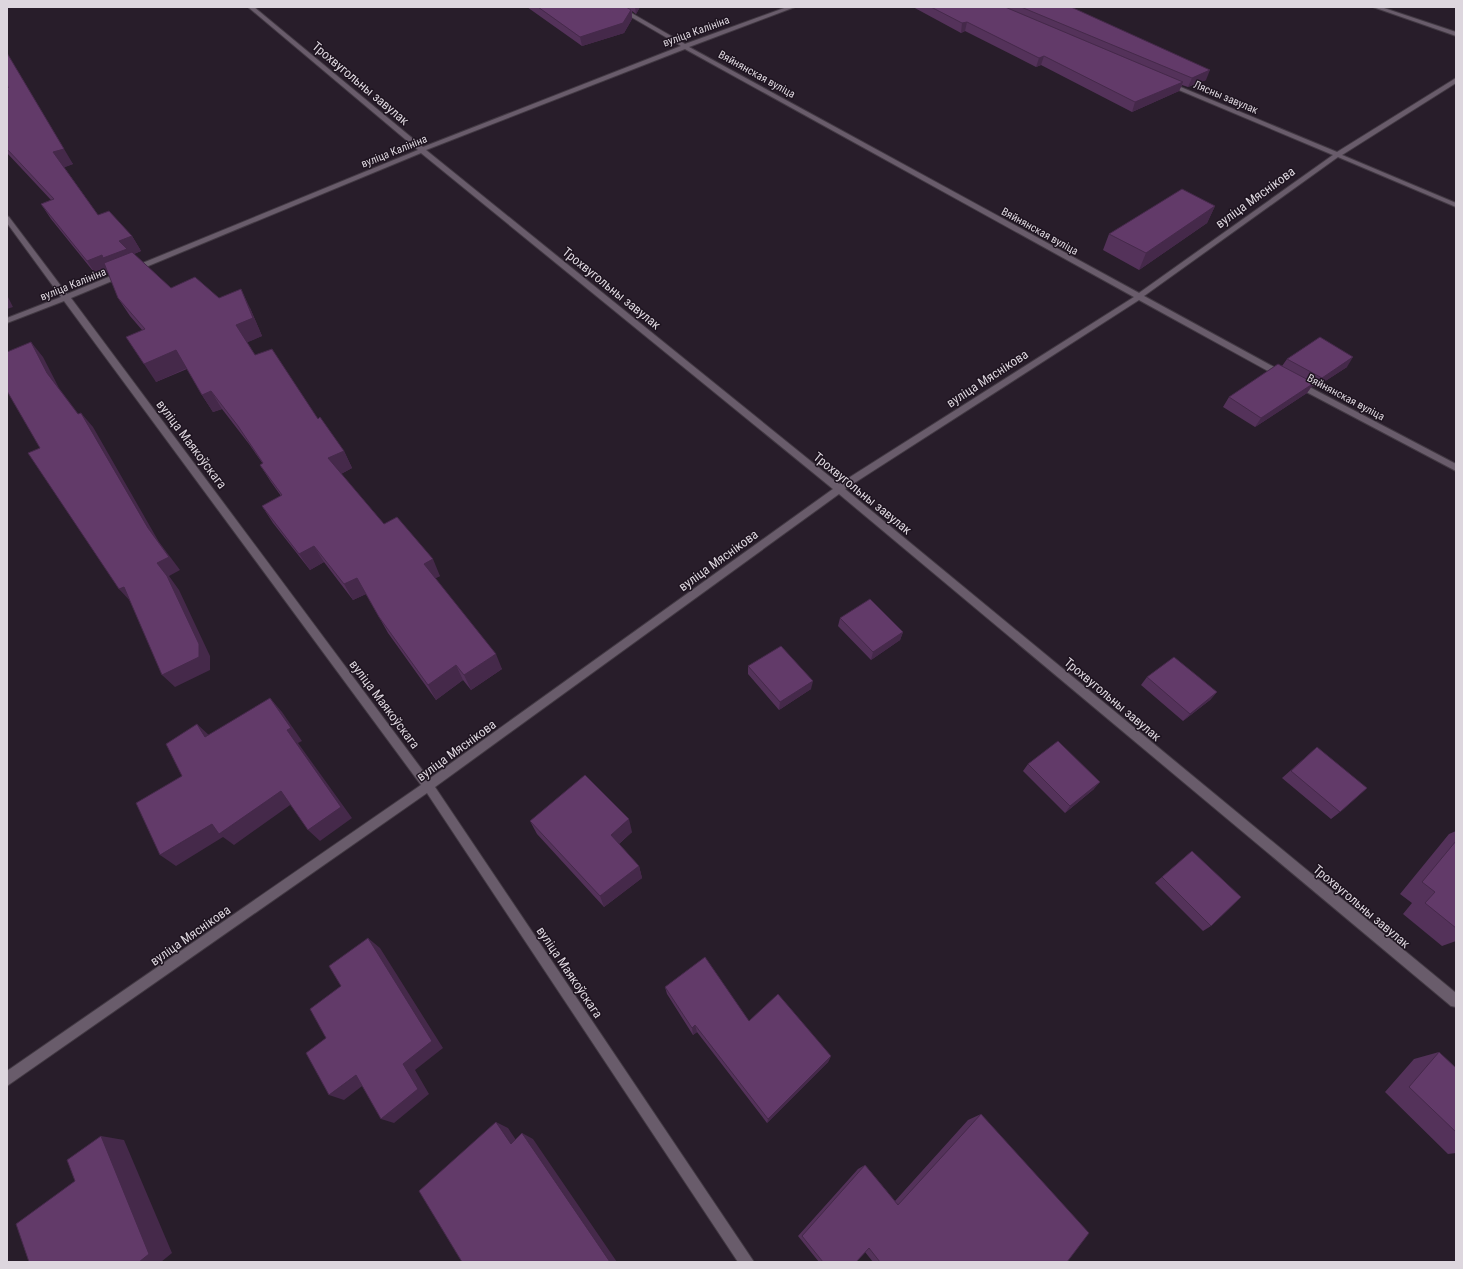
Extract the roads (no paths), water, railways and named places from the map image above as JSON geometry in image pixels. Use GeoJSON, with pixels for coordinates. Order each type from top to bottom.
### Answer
{"type":"FeatureCollection","features":[{"type":"Feature","properties":{"kind":"street","name":"Трохвугольны завулак"},"geometry":{"type":"LineString","coordinates":[[251,7],[422,150],[839,489],[1456,1001]]}},
{"type":"Feature","properties":{"kind":"street","name":"Вяйнянская вуліца"},"geometry":{"type":"LineString","coordinates":[[617,7],[684,46],[1138,297],[1456,468]]}},
{"type":"Feature","properties":{"kind":"street","name":"вуліца Калініна"},"geometry":{"type":"LineString","coordinates":[[7,320],[65,298],[422,150],[684,46],[792,7]]}},
{"type":"Feature","properties":{"kind":"street"},"geometry":{"type":"LineString","coordinates":[[1376,7],[1456,34]]}},
{"type":"Feature","properties":{"kind":"street","name":"вуліца Мяснікова"},"geometry":{"type":"LineString","coordinates":[[7,1079],[428,786],[839,489],[1138,297],[1337,155],[1456,80]]}},
{"type":"Feature","properties":{"kind":"street","name":"Лясны завулак"},"geometry":{"type":"LineString","coordinates":[[1163,81],[1456,205]]}},
{"type":"Feature","properties":{"kind":"street","name":"вуліца Маякоўскага"},"geometry":{"type":"LineString","coordinates":[[7,218],[428,786],[747,1262]]}}]}
